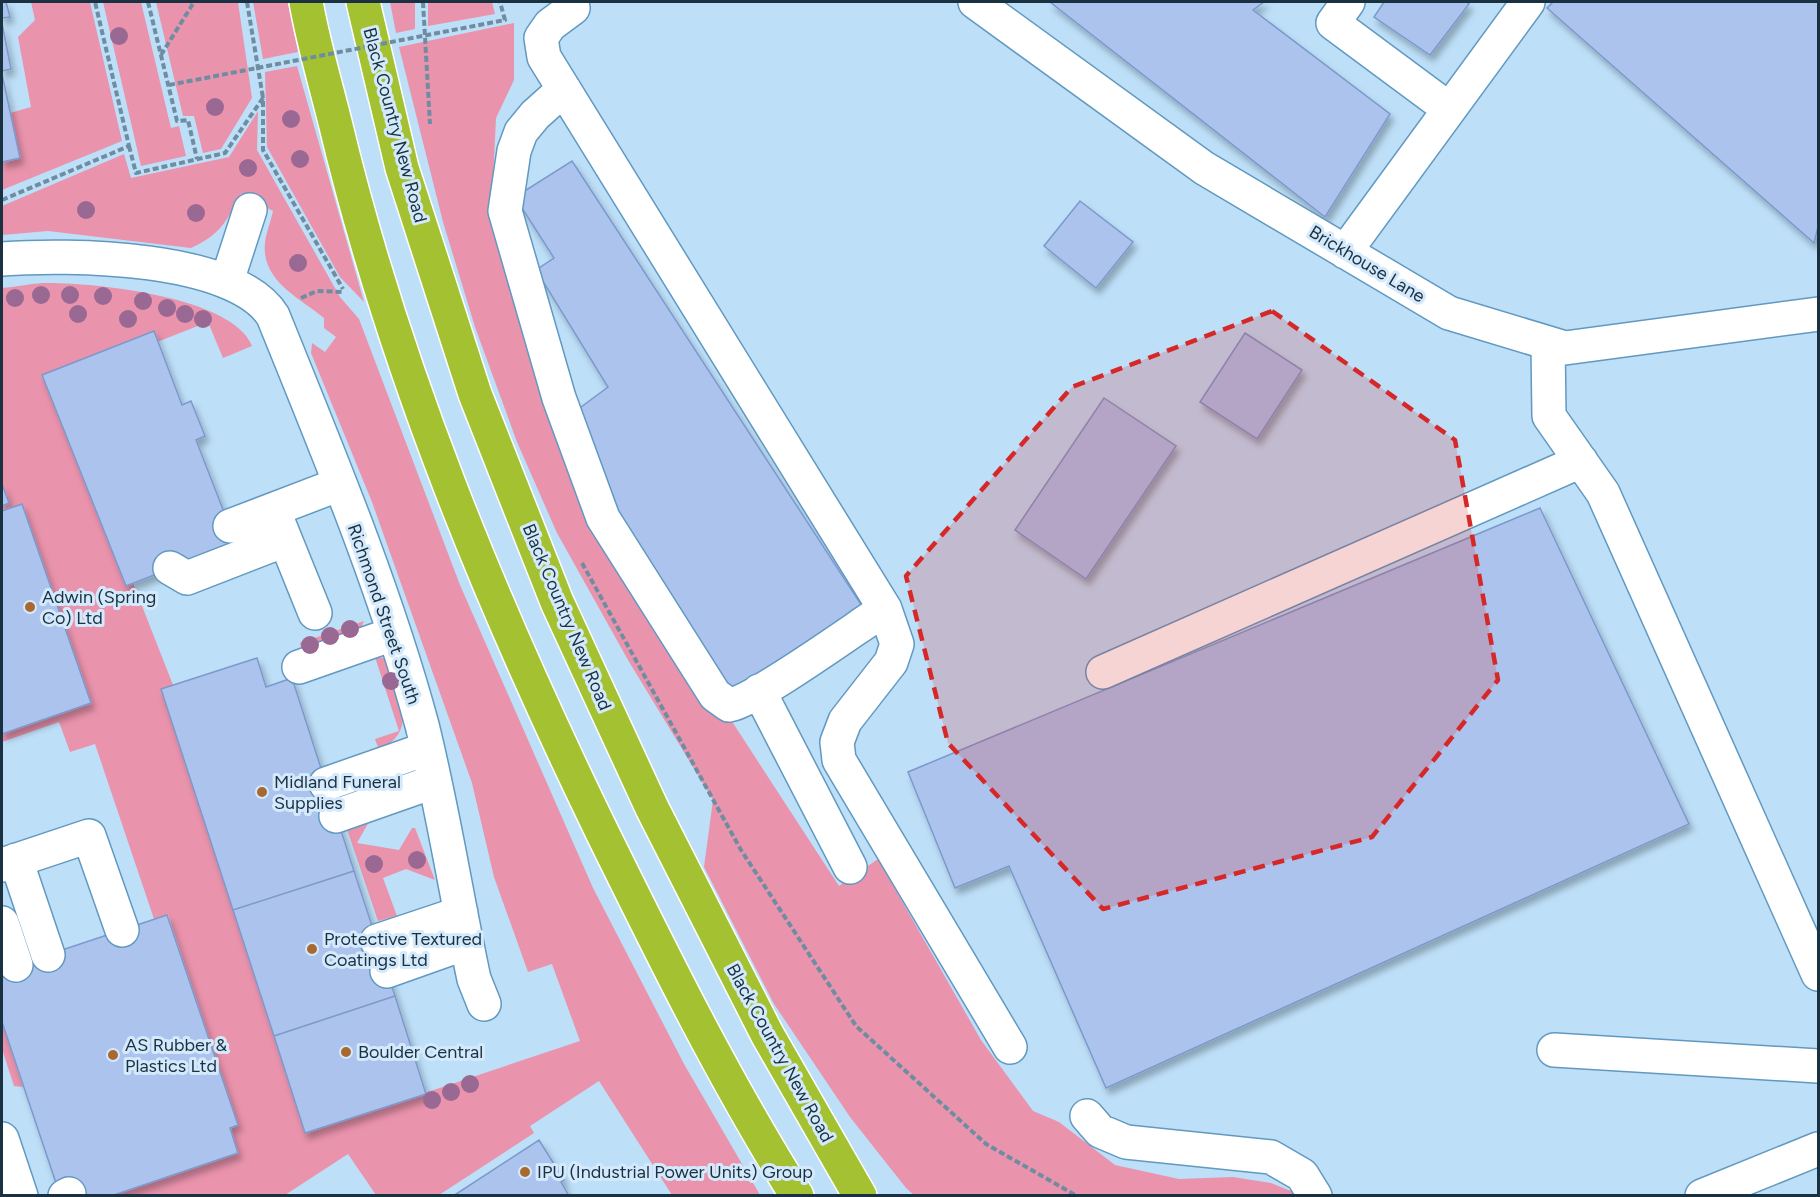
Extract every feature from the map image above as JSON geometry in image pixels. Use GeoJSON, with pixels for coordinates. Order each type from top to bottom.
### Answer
{"type":"FeatureCollection","features":[{"type":"Feature","properties":{"kind":"highway"},"geometry":{"type":"LineString","coordinates":[[306,2],[356,210],[417,401],[481,564],[561,746],[634,897],[691,1009],[797,1196]]}},
{"type":"Feature","properties":{"kind":"highway","name":"Black Country New Road"},"geometry":{"type":"LineString","coordinates":[[363,2],[402,168],[475,394],[557,602],[652,808],[761,1024],[860,1196]]}},
{"type":"Feature","properties":{"kind":"street","name":"Brickhouse Lane"},"geometry":{"type":"LineString","coordinates":[[975,2],[1204,168],[1449,313],[1565,348],[1818,314]]}},
{"type":"Feature","properties":{"kind":"street"},"geometry":{"type":"LineString","coordinates":[[1348,2],[1333,23],[1449,109]]}},
{"type":"Feature","properties":{"kind":"street"},"geometry":{"type":"LineString","coordinates":[[1346,252],[1528,2]]}},
{"type":"Feature","properties":{"kind":"street"},"geometry":{"type":"LineString","coordinates":[[577,4],[550,25],[542,38],[544,57],[885,609],[897,644],[891,662],[845,721],[837,742],[839,760],[1010,1047]]}},
{"type":"Feature","properties":{"kind":"street"},"geometry":{"type":"LineString","coordinates":[[564,89],[535,115],[521,132],[514,151],[505,211],[559,398],[603,518],[715,695],[729,705],[736,704],[759,691],[885,609]]}},
{"type":"Feature","properties":{"kind":"street"},"geometry":{"type":"LineString","coordinates":[[227,281],[250,210]]}},
{"type":"Feature","properties":{"kind":"street","name":"Richmond Street South"},"geometry":{"type":"LineString","coordinates":[[2,259],[46,256],[115,259],[166,267],[227,281],[265,303],[273,316],[340,484],[393,634],[426,749],[479,991]]}},
{"type":"Feature","properties":{"kind":"street"},"geometry":{"type":"LineString","coordinates":[[1548,343],[1549,416],[1603,493],[1818,974]]}},
{"type":"Feature","properties":{"kind":"street"},"geometry":{"type":"LineString","coordinates":[[1103,672],[1581,461]]}},
{"type":"Feature","properties":{"kind":"street"},"geometry":{"type":"LineString","coordinates":[[230,526],[340,484]]}},
{"type":"Feature","properties":{"kind":"street"},"geometry":{"type":"LineString","coordinates":[[273,509],[315,613]]}},
{"type":"Feature","properties":{"kind":"street"},"geometry":{"type":"LineString","coordinates":[[170,568],[187,578],[285,540]]}},
{"type":"Feature","properties":{"kind":"street"},"geometry":{"type":"LineString","coordinates":[[299,667],[393,634]]}},
{"type":"Feature","properties":{"kind":"street"},"geometry":{"type":"LineString","coordinates":[[759,691],[849,867]]}},
{"type":"Feature","properties":{"kind":"street"},"geometry":{"type":"LineString","coordinates":[[326,784],[426,749]]}},
{"type":"Feature","properties":{"kind":"street"},"geometry":{"type":"LineString","coordinates":[[336,816],[433,782]]}},
{"type":"Feature","properties":{"kind":"street"},"geometry":{"type":"LineString","coordinates":[[48,954],[9,863],[89,836],[122,930]]}},
{"type":"Feature","properties":{"kind":"street"},"geometry":{"type":"LineString","coordinates":[[2,923],[16,965]]}},
{"type":"Feature","properties":{"kind":"street"},"geometry":{"type":"LineString","coordinates":[[382,956],[464,928]]}},
{"type":"Feature","properties":{"kind":"street"},"geometry":{"type":"LineString","coordinates":[[1554,1050],[1818,1066]]}},
{"type":"Feature","properties":{"kind":"street"},"geometry":{"type":"LineString","coordinates":[[1087,1116],[1100,1131],[1126,1142],[1271,1157],[1302,1175],[1315,1196]]}},
{"type":"Feature","properties":{"kind":"street"},"geometry":{"type":"LineString","coordinates":[[2,1139],[21,1196]]}},
{"type":"Feature","properties":{"kind":"street"},"geometry":{"type":"LineString","coordinates":[[1702,1196],[1818,1149]]}},
{"type":"Feature","properties":{"kind":"path"},"geometry":{"type":"LineString","coordinates":[[2,200],[129,146],[95,2]]}},
{"type":"Feature","properties":{"kind":"path"},"geometry":{"type":"LineString","coordinates":[[148,2],[177,121],[188,120],[197,159]]}},
{"type":"Feature","properties":{"kind":"path"},"geometry":{"type":"LineString","coordinates":[[161,55],[194,2]]}},
{"type":"Feature","properties":{"kind":"path"},"geometry":{"type":"LineString","coordinates":[[247,2],[263,98]]}},
{"type":"Feature","properties":{"kind":"path"},"geometry":{"type":"LineString","coordinates":[[169,85],[505,20],[500,2]]}},
{"type":"Feature","properties":{"kind":"path"},"geometry":{"type":"LineString","coordinates":[[273,316],[317,291],[344,292]]}},
{"type":"Feature","properties":{"kind":"highlighted area"},"geometry":{"type":"Polygon","coordinates":[[[1272,311],[1455,440],[1498,680],[1372,837],[1103,909],[948,743],[906,576],[1072,387],[1272,311]]]}},
{"type":"Feature","properties":{"kind":"shaded area"},"geometry":{"type":"Polygon","coordinates":[[[31,2],[90,2],[122,141],[2,190],[2,162],[19,158],[10,113],[31,107],[18,37],[35,20],[31,2]]]}},
{"type":"Feature","properties":{"kind":"shaded area"},"geometry":{"type":"Polygon","coordinates":[[[103,2],[141,2],[171,128],[179,126],[186,156],[141,166],[103,2]]]}},
{"type":"Feature","properties":{"kind":"shaded area"},"geometry":{"type":"Polygon","coordinates":[[[156,2],[238,2],[252,98],[221,149],[203,153],[194,116],[183,116],[156,2]]]}},
{"type":"Feature","properties":{"kind":"shaded area"},"geometry":{"type":"Polygon","coordinates":[[[253,2],[288,2],[298,52],[263,59],[253,2]]]}},
{"type":"Feature","properties":{"kind":"shaded area"},"geometry":{"type":"Polygon","coordinates":[[[390,2],[415,2],[415,29],[396,33],[390,2]]]}},
{"type":"Feature","properties":{"kind":"shaded area"},"geometry":{"type":"Polygon","coordinates":[[[428,2],[492,2],[495,14],[428,26],[428,2]]]}},
{"type":"Feature","properties":{"kind":"shaded area"},"geometry":{"type":"Polygon","coordinates":[[[514,23],[514,80],[496,118],[491,222],[584,504],[731,720],[839,886],[878,859],[981,1040],[1033,1111],[1059,1122],[1115,1165],[1179,1179],[1233,1177],[1271,1183],[1301,1195],[915,1196],[906,1188],[850,1117],[774,1004],[704,867],[713,800],[628,660],[557,533],[517,442],[475,327],[443,222],[399,47],[514,23]]]}},
{"type":"Feature","properties":{"kind":"shaded area"},"geometry":{"type":"Polygon","coordinates":[[[297,66],[364,302],[340,277],[267,147],[265,72],[297,66]]]}},
{"type":"Feature","properties":{"kind":"shaded area"},"geometry":{"type":"Polygon","coordinates":[[[258,111],[257,150],[340,297],[359,319],[460,585],[593,888],[684,1064],[760,1195],[672,1195],[599,1081],[530,1126],[534,1133],[439,1195],[376,1195],[348,1154],[285,1195],[111,1195],[238,1125],[168,915],[154,919],[95,744],[70,752],[59,722],[2,742],[2,734],[91,702],[22,504],[2,511],[2,506],[8,503],[2,484],[2,288],[65,283],[158,295],[218,315],[240,329],[252,346],[223,358],[208,322],[157,342],[153,331],[43,375],[126,586],[133,583],[173,685],[162,689],[305,1133],[580,1041],[552,964],[528,972],[494,877],[472,783],[372,502],[311,353],[312,343],[325,352],[336,337],[324,328],[324,318],[284,287],[269,268],[265,256],[265,243],[273,211],[241,194],[216,233],[191,248],[48,231],[2,235],[2,206],[124,154],[131,178],[229,157],[258,111]]]}},
{"type":"Feature","properties":{"kind":"shaded area"},"geometry":{"type":"Polygon","coordinates":[[[364,621],[361,628],[302,652],[300,643],[364,621]]]}},
{"type":"Feature","properties":{"kind":"shaded area"},"geometry":{"type":"Polygon","coordinates":[[[375,657],[385,658],[399,697],[403,721],[400,732],[379,750],[375,739],[399,731],[375,657]]]}},
{"type":"Feature","properties":{"kind":"shaded area"},"geometry":{"type":"Polygon","coordinates":[[[370,820],[357,843],[399,850],[412,828],[415,828],[435,880],[406,869],[383,878],[397,916],[378,921],[345,823],[370,820]]]}},
{"type":"Feature","properties":{"kind":"shaded area"},"geometry":{"type":"Polygon","coordinates":[[[2,1022],[23,1087],[14,1086],[2,1049],[2,1022]]]}},
{"type":"Feature","properties":{"kind":"building"},"geometry":{"type":"Polygon","coordinates":[[[2,2],[6,2],[10,17],[2,18],[2,2]]]}},
{"type":"Feature","properties":{"kind":"building"},"geometry":{"type":"Polygon","coordinates":[[[1050,2],[1264,2],[1253,10],[1390,114],[1325,217],[1050,2]]]}},
{"type":"Feature","properties":{"kind":"building"},"geometry":{"type":"Polygon","coordinates":[[[1384,2],[1466,2],[1469,4],[1430,55],[1374,17],[1384,2]]]}},
{"type":"Feature","properties":{"kind":"building"},"geometry":{"type":"Polygon","coordinates":[[[1553,2],[1818,2],[1818,227],[1814,243],[1547,8],[1553,2]]]}},
{"type":"Feature","properties":{"kind":"building"},"geometry":{"type":"Polygon","coordinates":[[[2,23],[11,69],[2,71],[2,23]]]}},
{"type":"Feature","properties":{"kind":"building"},"geometry":{"type":"Polygon","coordinates":[[[2,74],[20,158],[2,162],[2,74]]]}},
{"type":"Feature","properties":{"kind":"building"},"geometry":{"type":"Polygon","coordinates":[[[572,161],[864,609],[730,695],[607,509],[573,413],[608,387],[536,270],[554,258],[515,197],[572,161]]]}},
{"type":"Feature","properties":{"kind":"building"},"geometry":{"type":"Polygon","coordinates":[[[1080,201],[1133,242],[1096,288],[1044,246],[1080,201]]]}},
{"type":"Feature","properties":{"kind":"building"},"geometry":{"type":"Polygon","coordinates":[[[154,331],[182,405],[191,401],[205,436],[196,440],[236,543],[126,586],[42,375],[154,331]]]}},
{"type":"Feature","properties":{"kind":"building"},"geometry":{"type":"Polygon","coordinates":[[[1245,333],[1302,370],[1257,439],[1200,402],[1245,333]]]}},
{"type":"Feature","properties":{"kind":"building"},"geometry":{"type":"Polygon","coordinates":[[[1104,398],[1176,446],[1086,579],[1015,530],[1104,398]]]}},
{"type":"Feature","properties":{"kind":"building"},"geometry":{"type":"Polygon","coordinates":[[[2,484],[9,503],[2,506],[2,484]]]}},
{"type":"Feature","properties":{"kind":"building","name":"Adwin (Spring Co) Ltd"},"geometry":{"type":"Polygon","coordinates":[[[22,504],[91,703],[2,734],[2,511],[22,504]]]}},
{"type":"Feature","properties":{"kind":"building"},"geometry":{"type":"Polygon","coordinates":[[[1540,508],[1689,824],[1106,1088],[1009,866],[955,888],[908,772],[1540,508]]]}},
{"type":"Feature","properties":{"kind":"building","name":"Midland Funeral Supplies"},"geometry":{"type":"Polygon","coordinates":[[[257,658],[266,687],[292,678],[354,871],[233,910],[161,689],[257,658]]]}},
{"type":"Feature","properties":{"kind":"building","name":"Protective Textured Coatings Ltd"},"geometry":{"type":"Polygon","coordinates":[[[354,871],[395,996],[274,1036],[233,910],[354,871]]]}},
{"type":"Feature","properties":{"kind":"building","name":"AS Rubber & Plastics Ltd"},"geometry":{"type":"Polygon","coordinates":[[[167,915],[238,1125],[230,1128],[238,1153],[111,1196],[69,1196],[57,1186],[2,1022],[2,970],[167,915]]]}},
{"type":"Feature","properties":{"kind":"building","name":"Boulder Central"},"geometry":{"type":"Polygon","coordinates":[[[395,996],[426,1094],[305,1133],[274,1036],[395,996]]]}},
{"type":"Feature","properties":{"kind":"building","name":"IPU (Industrial Power Units) Group"},"geometry":{"type":"Polygon","coordinates":[[[539,1140],[564,1180],[561,1182],[569,1196],[453,1196],[539,1140]]]}},
{"type":"Feature","properties":{"kind":"place","name":"Adwin (Spring Co) Ltd"},"geometry":{"type":"Point","coordinates":[30,607]}},
{"type":"Feature","properties":{"kind":"place","name":"Midland Funeral Supplies"},"geometry":{"type":"Point","coordinates":[262,792]}},
{"type":"Feature","properties":{"kind":"place","name":"Protective Textured Coatings Ltd"},"geometry":{"type":"Point","coordinates":[312,949]}},
{"type":"Feature","properties":{"kind":"place","name":"Boulder Central"},"geometry":{"type":"Point","coordinates":[346,1052]}},
{"type":"Feature","properties":{"kind":"place","name":"AS Rubber & Plastics Ltd"},"geometry":{"type":"Point","coordinates":[113,1055]}},
{"type":"Feature","properties":{"kind":"place","name":"IPU (Industrial Power Units) Group"},"geometry":{"type":"Point","coordinates":[525,1172]}}]}
